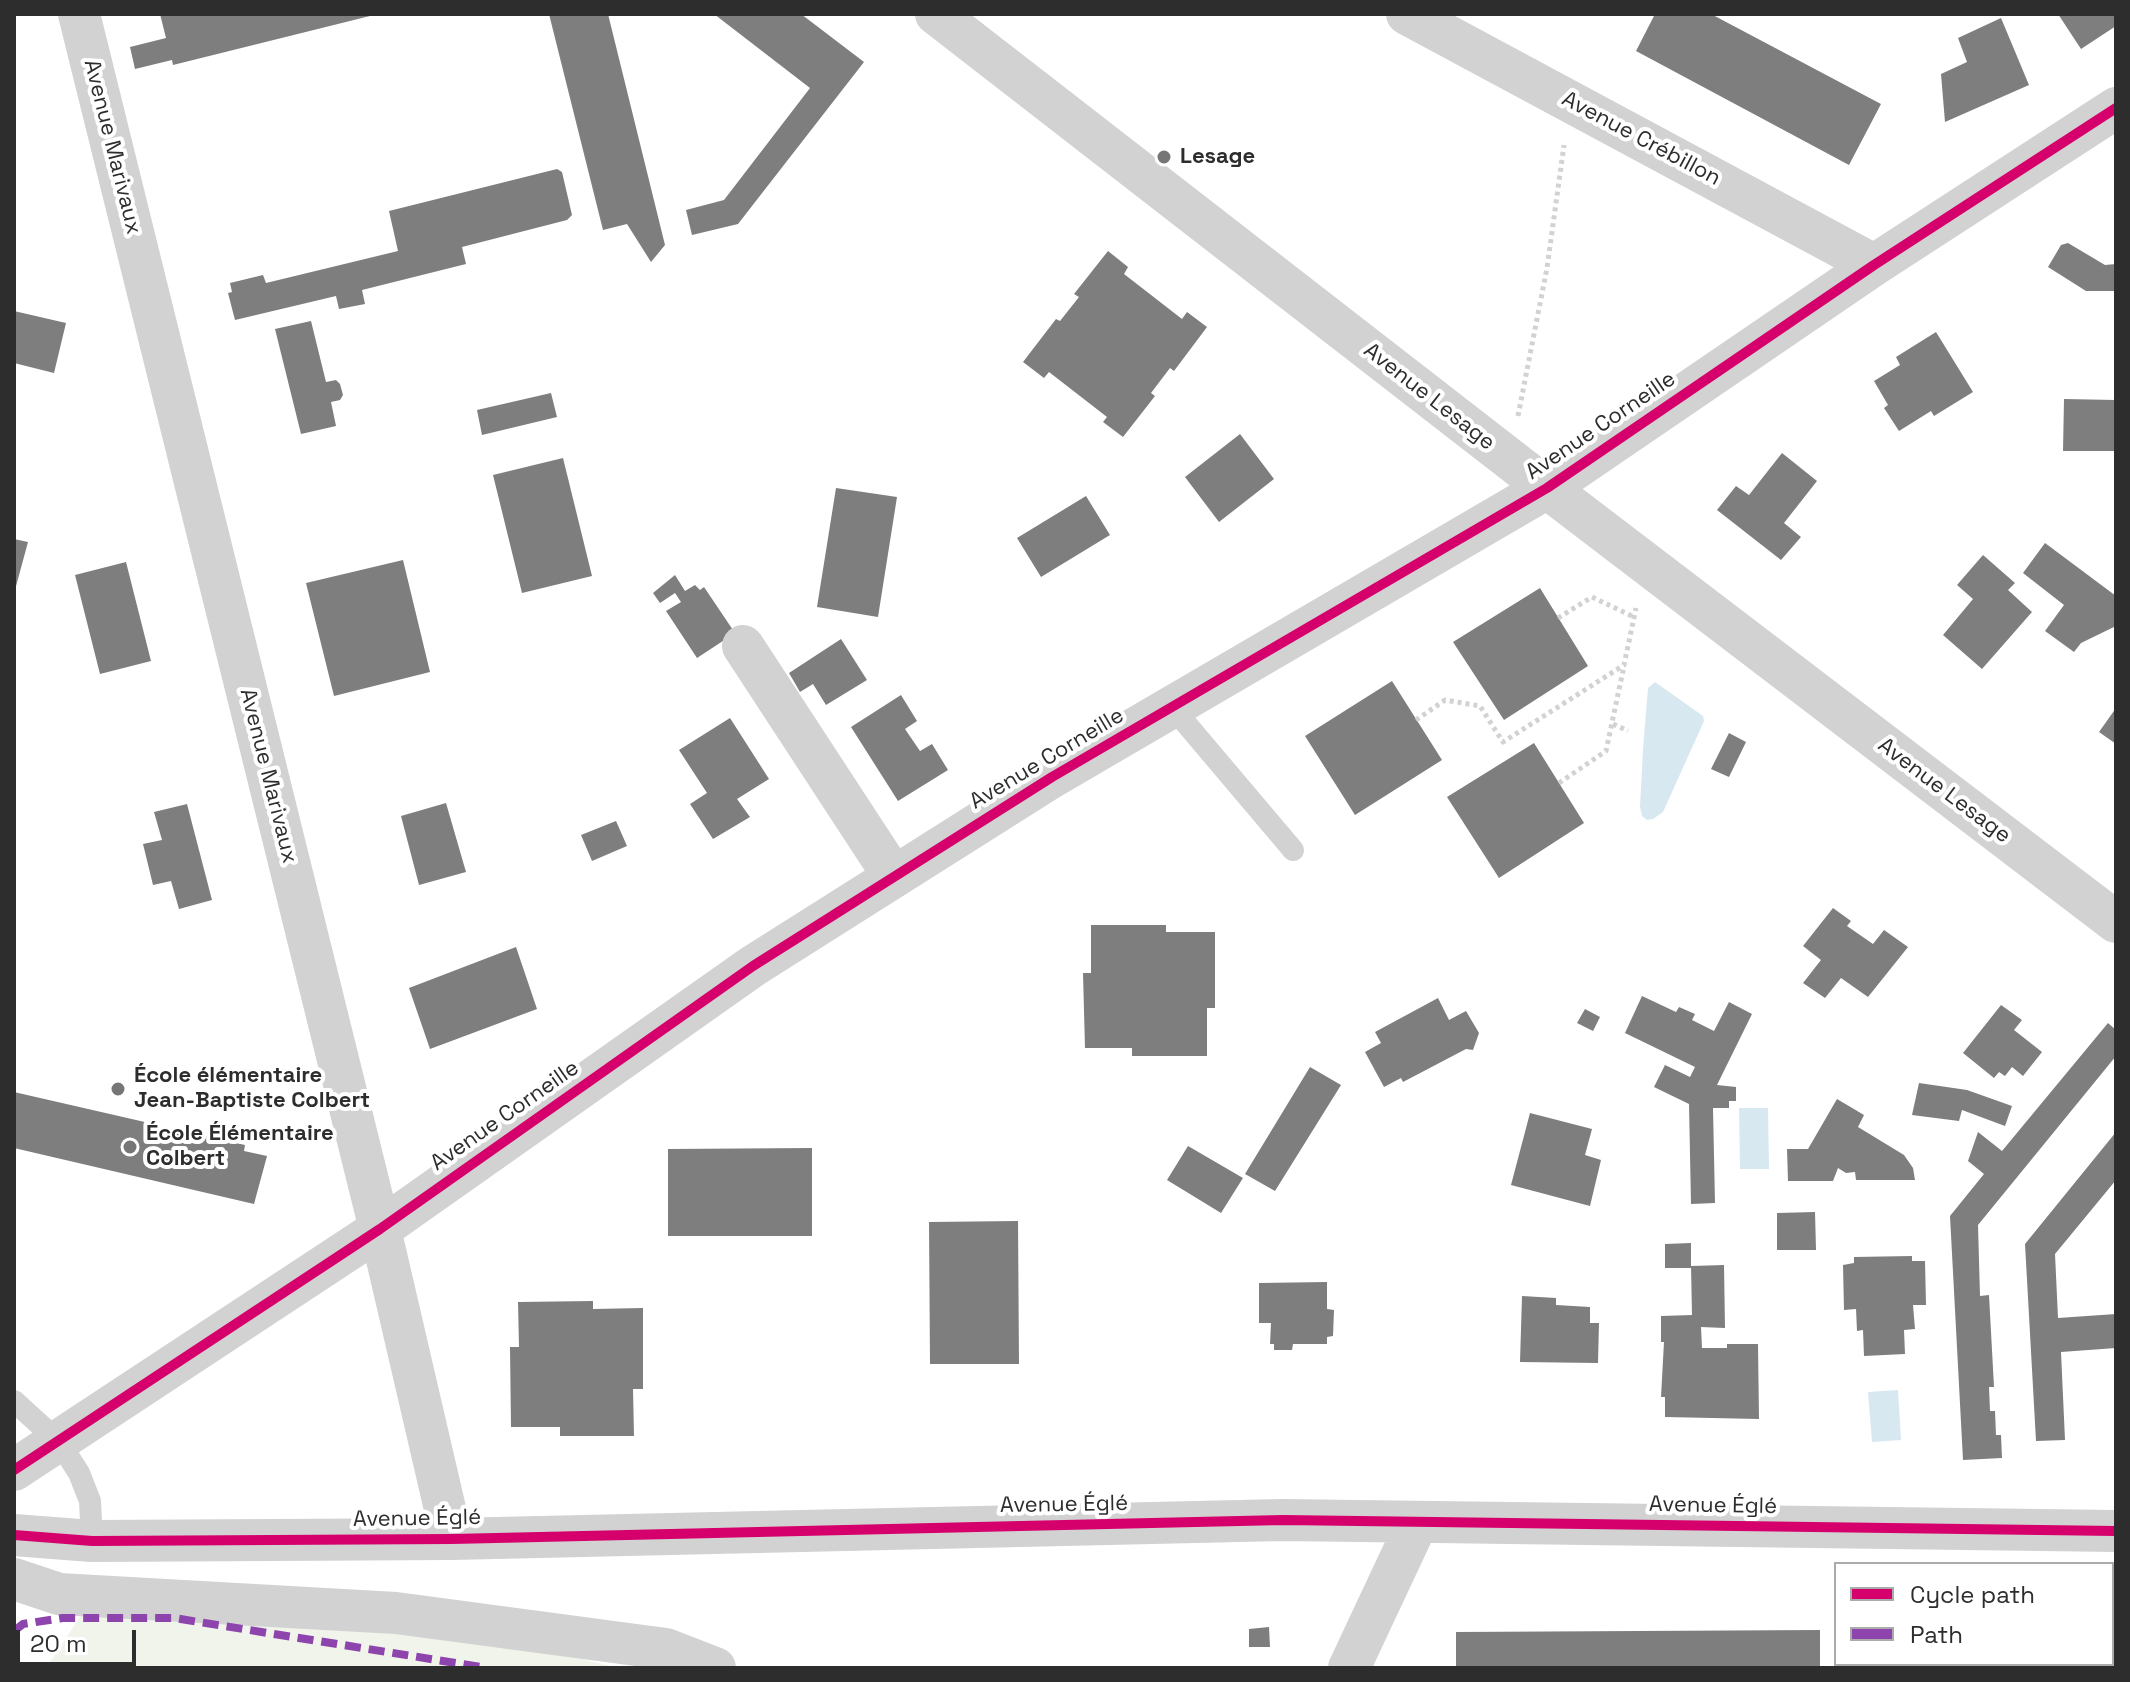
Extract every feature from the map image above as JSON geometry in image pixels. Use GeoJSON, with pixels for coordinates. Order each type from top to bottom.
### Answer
{"type":"FeatureCollection","features":[{"type":"Feature","properties":{"kind":"street","name":"Avenue Marivaux"},"geometry":{"type":"LineString","coordinates":[[79,14],[380,1229],[452,1539]]}},
{"type":"Feature","properties":{"kind":"street","name":"Avenue Lesage"},"geometry":{"type":"LineString","coordinates":[[936,14],[1547,488],[2116,922]]}},
{"type":"Feature","properties":{"kind":"street","name":"Avenue Crébillon"},"geometry":{"type":"LineString","coordinates":[[1407,14],[1874,265]]}},
{"type":"Feature","properties":{"kind":"street","name":"Avenue Corneille"},"geometry":{"type":"LineString","coordinates":[[14,1470],[380,1229],[753,966],[1052,777],[1547,488],[1874,265],[2116,108]]}},
{"type":"Feature","properties":{"kind":"street"},"geometry":{"type":"LineString","coordinates":[[743,646],[894,877]]}},
{"type":"Feature","properties":{"kind":"street","name":"Avenue Églé"},"geometry":{"type":"LineString","coordinates":[[14,1535],[92,1541],[452,1539],[1283,1520],[2116,1531]]}},
{"type":"Feature","properties":{"kind":"street"},"geometry":{"type":"LineString","coordinates":[[1349,1668],[1417,1523]]}},
{"type":"Feature","properties":{"kind":"street"},"geometry":{"type":"LineString","coordinates":[[14,1579],[59,1594],[396,1613],[666,1649],[715,1668]]}},
{"type":"Feature","properties":{"kind":"lane"},"geometry":{"type":"LineString","coordinates":[[1172,707],[1293,850]]}},
{"type":"Feature","properties":{"kind":"lane"},"geometry":{"type":"LineString","coordinates":[[14,1401],[59,1442],[79,1473],[90,1501],[92,1541]]}},
{"type":"Feature","properties":{"kind":"path"},"geometry":{"type":"LineString","coordinates":[[1518,417],[1547,268],[1570,101]]}},
{"type":"Feature","properties":{"kind":"path"},"geometry":{"type":"LineString","coordinates":[[1558,618],[1592,597],[1634,617]]}},
{"type":"Feature","properties":{"kind":"path"},"geometry":{"type":"LineString","coordinates":[[1559,783],[1606,751],[1636,605]]}},
{"type":"Feature","properties":{"kind":"path"},"geometry":{"type":"LineString","coordinates":[[1416,720],[1445,700],[1480,706],[1503,742],[1624,665]]}},
{"type":"Feature","properties":{"kind":"path"},"geometry":{"type":"LineString","coordinates":[[1613,724],[1628,731]]}},
{"type":"Feature","properties":{"kind":"shaded area"},"geometry":{"type":"Polygon","coordinates":[[[1655,682],[1703,716],[1704,721],[1663,812],[1647,820],[1642,816],[1640,807],[1643,749],[1648,688],[1655,682]]]}},
{"type":"Feature","properties":{"kind":"shaded area"},"geometry":{"type":"Polygon","coordinates":[[[1739,1108],[1768,1108],[1769,1169],[1740,1169],[1739,1108]]]}},
{"type":"Feature","properties":{"kind":"shaded area"},"geometry":{"type":"Polygon","coordinates":[[[1898,1390],[1901,1440],[1872,1442],[1868,1392],[1898,1390]]]}},
{"type":"Feature","properties":{"kind":"shaded area"},"geometry":{"type":"Polygon","coordinates":[[[90,1602],[477,1634],[619,1668],[46,1668],[90,1602]]]}},
{"type":"Feature","properties":{"kind":"building"},"geometry":{"type":"Polygon","coordinates":[[[160,14],[374,15],[173,65],[172,60],[135,69],[130,47],[166,38],[160,14]]]}},
{"type":"Feature","properties":{"kind":"building"},"geometry":{"type":"Polygon","coordinates":[[[549,14],[608,14],[665,245],[651,262],[627,224],[603,230],[549,14]]]}},
{"type":"Feature","properties":{"kind":"building"},"geometry":{"type":"Polygon","coordinates":[[[714,14],[801,14],[864,62],[738,224],[692,235],[686,210],[724,200],[810,88],[714,14]]]}},
{"type":"Feature","properties":{"kind":"building"},"geometry":{"type":"Polygon","coordinates":[[[1655,14],[1711,14],[1881,104],[1849,165],[1636,51],[1655,14]]]}},
{"type":"Feature","properties":{"kind":"building"},"geometry":{"type":"Polygon","coordinates":[[[2058,14],[2116,14],[2116,26],[2081,49],[2058,14]]]}},
{"type":"Feature","properties":{"kind":"building"},"geometry":{"type":"Polygon","coordinates":[[[2001,18],[2029,85],[1945,122],[1941,74],[1967,62],[1958,38],[2001,18]]]}},
{"type":"Feature","properties":{"kind":"building"},"geometry":{"type":"Polygon","coordinates":[[[557,169],[562,172],[572,215],[567,220],[462,247],[466,264],[362,290],[365,304],[339,309],[336,296],[235,320],[228,293],[232,292],[230,283],[263,275],[266,283],[398,251],[389,211],[557,169]]]}},
{"type":"Feature","properties":{"kind":"building"},"geometry":{"type":"Polygon","coordinates":[[[2068,243],[2105,265],[2116,264],[2116,291],[2086,291],[2048,267],[2061,245],[2068,243]]]}},
{"type":"Feature","properties":{"kind":"building"},"geometry":{"type":"Polygon","coordinates":[[[1108,251],[1128,267],[1124,274],[1182,319],[1187,312],[1207,327],[1174,371],[1170,368],[1151,393],[1155,396],[1123,437],[1103,422],[1107,417],[1049,372],[1044,378],[1023,362],[1056,319],[1060,321],[1079,297],[1074,294],[1108,251]]]}},
{"type":"Feature","properties":{"kind":"building"},"geometry":{"type":"Polygon","coordinates":[[[14,311],[66,323],[54,373],[14,363],[14,311]]]}},
{"type":"Feature","properties":{"kind":"building"},"geometry":{"type":"Polygon","coordinates":[[[311,321],[326,382],[336,380],[343,395],[340,400],[331,402],[336,426],[301,434],[275,329],[311,321]]]}},
{"type":"Feature","properties":{"kind":"building"},"geometry":{"type":"Polygon","coordinates":[[[1936,332],[1973,392],[1934,416],[1931,411],[1899,431],[1884,408],[1888,405],[1874,381],[1900,365],[1896,357],[1936,332]]]}},
{"type":"Feature","properties":{"kind":"building"},"geometry":{"type":"Polygon","coordinates":[[[551,393],[557,417],[482,435],[477,410],[551,393]]]}},
{"type":"Feature","properties":{"kind":"building"},"geometry":{"type":"Polygon","coordinates":[[[2064,399],[2116,400],[2116,451],[2063,451],[2064,399]]]}},
{"type":"Feature","properties":{"kind":"building"},"geometry":{"type":"Polygon","coordinates":[[[1240,434],[1274,479],[1219,522],[1185,477],[1240,434]]]}},
{"type":"Feature","properties":{"kind":"building"},"geometry":{"type":"Polygon","coordinates":[[[1782,453],[1817,481],[1784,523],[1801,537],[1781,560],[1717,510],[1736,486],[1749,495],[1782,453]]]}},
{"type":"Feature","properties":{"kind":"building"},"geometry":{"type":"Polygon","coordinates":[[[563,458],[592,576],[522,593],[493,475],[563,458]]]}},
{"type":"Feature","properties":{"kind":"building"},"geometry":{"type":"Polygon","coordinates":[[[836,488],[897,497],[878,617],[817,607],[836,488]]]}},
{"type":"Feature","properties":{"kind":"building"},"geometry":{"type":"Polygon","coordinates":[[[1086,496],[1110,535],[1041,577],[1017,538],[1086,496]]]}},
{"type":"Feature","properties":{"kind":"building"},"geometry":{"type":"Polygon","coordinates":[[[14,539],[28,542],[15,590],[14,590],[14,539]]]}},
{"type":"Feature","properties":{"kind":"building"},"geometry":{"type":"Polygon","coordinates":[[[2045,543],[2116,596],[2116,626],[2081,643],[2074,652],[2045,631],[2064,605],[2023,573],[2045,543]]]}},
{"type":"Feature","properties":{"kind":"building"},"geometry":{"type":"Polygon","coordinates":[[[1983,555],[2015,583],[2008,590],[2032,612],[1982,669],[1943,635],[1973,599],[1957,585],[1983,555]]]}},
{"type":"Feature","properties":{"kind":"building"},"geometry":{"type":"Polygon","coordinates":[[[403,560],[430,672],[334,696],[306,583],[403,560]]]}},
{"type":"Feature","properties":{"kind":"building"},"geometry":{"type":"Polygon","coordinates":[[[126,562],[151,661],[100,674],[75,575],[126,562]]]}},
{"type":"Feature","properties":{"kind":"building"},"geometry":{"type":"Polygon","coordinates":[[[675,575],[685,591],[695,585],[700,590],[704,587],[735,633],[697,658],[666,611],[681,602],[675,593],[660,603],[653,593],[675,575]]]}},
{"type":"Feature","properties":{"kind":"building"},"geometry":{"type":"Polygon","coordinates":[[[1540,588],[1588,666],[1504,720],[1453,642],[1540,588]]]}},
{"type":"Feature","properties":{"kind":"building"},"geometry":{"type":"Polygon","coordinates":[[[841,639],[867,680],[826,705],[813,684],[800,692],[789,673],[841,639]]]}},
{"type":"Feature","properties":{"kind":"building"},"geometry":{"type":"Polygon","coordinates":[[[1392,681],[1442,760],[1355,815],[1305,736],[1392,681]]]}},
{"type":"Feature","properties":{"kind":"building"},"geometry":{"type":"Polygon","coordinates":[[[901,695],[917,721],[905,729],[920,751],[932,744],[948,770],[898,801],[851,727],[901,695]]]}},
{"type":"Feature","properties":{"kind":"building"},"geometry":{"type":"Polygon","coordinates":[[[2116,708],[2116,744],[2099,732],[2116,708]]]}},
{"type":"Feature","properties":{"kind":"building"},"geometry":{"type":"Polygon","coordinates":[[[730,718],[769,779],[737,799],[750,817],[713,839],[690,804],[707,793],[679,750],[730,718]]]}},
{"type":"Feature","properties":{"kind":"building"},"geometry":{"type":"Polygon","coordinates":[[[1729,733],[1746,742],[1729,777],[1711,769],[1729,733]]]}},
{"type":"Feature","properties":{"kind":"building"},"geometry":{"type":"Polygon","coordinates":[[[1534,743],[1584,823],[1499,878],[1447,797],[1534,743]]]}},
{"type":"Feature","properties":{"kind":"building"},"geometry":{"type":"Polygon","coordinates":[[[446,803],[466,872],[419,885],[401,816],[446,803]]]}},
{"type":"Feature","properties":{"kind":"building"},"geometry":{"type":"Polygon","coordinates":[[[187,804],[212,900],[179,909],[171,881],[153,885],[143,844],[162,840],[154,812],[187,804]]]}},
{"type":"Feature","properties":{"kind":"building"},"geometry":{"type":"Polygon","coordinates":[[[616,821],[627,846],[592,861],[581,835],[616,821]]]}},
{"type":"Feature","properties":{"kind":"building"},"geometry":{"type":"Polygon","coordinates":[[[1833,908],[1851,921],[1847,926],[1873,944],[1884,930],[1908,947],[1868,997],[1841,978],[1825,998],[1803,983],[1821,960],[1803,946],[1833,908]]]}},
{"type":"Feature","properties":{"kind":"building"},"geometry":{"type":"Polygon","coordinates":[[[1091,925],[1166,925],[1166,932],[1215,932],[1215,1008],[1207,1008],[1207,1056],[1132,1056],[1132,1048],[1085,1048],[1083,973],[1091,973],[1091,925]]]}},
{"type":"Feature","properties":{"kind":"building"},"geometry":{"type":"Polygon","coordinates":[[[516,947],[537,1009],[430,1049],[409,988],[516,947]]]}},
{"type":"Feature","properties":{"kind":"building"},"geometry":{"type":"Polygon","coordinates":[[[1642,996],[1676,1012],[1679,1007],[1695,1014],[1692,1020],[1714,1031],[1729,1002],[1752,1014],[1717,1085],[1736,1087],[1736,1101],[1729,1101],[1729,1108],[1713,1108],[1715,1203],[1691,1204],[1689,1104],[1654,1087],[1665,1065],[1690,1077],[1695,1067],[1625,1033],[1642,996]]]}},
{"type":"Feature","properties":{"kind":"building"},"geometry":{"type":"Polygon","coordinates":[[[1438,998],[1449,1020],[1466,1011],[1479,1033],[1473,1050],[1466,1049],[1403,1082],[1401,1078],[1384,1087],[1365,1052],[1381,1043],[1375,1032],[1438,998]]]}},
{"type":"Feature","properties":{"kind":"building"},"geometry":{"type":"Polygon","coordinates":[[[2001,1005],[2022,1020],[2014,1030],[2042,1052],[2023,1076],[2012,1067],[2005,1076],[1999,1072],[1994,1078],[1963,1053],[2001,1005]]]}},
{"type":"Feature","properties":{"kind":"building"},"geometry":{"type":"Polygon","coordinates":[[[1585,1009],[1600,1017],[1593,1031],[1577,1023],[1585,1009]]]}},
{"type":"Feature","properties":{"kind":"building"},"geometry":{"type":"Polygon","coordinates":[[[2108,1023],[2116,1030],[2116,1056],[1978,1225],[1980,1296],[1989,1295],[1994,1387],[1989,1387],[1990,1411],[1995,1411],[1996,1435],[2001,1435],[2002,1458],[1963,1460],[1950,1216],[1984,1174],[1968,1161],[1978,1132],[2002,1151],[2108,1023]]]}},
{"type":"Feature","properties":{"kind":"building"},"geometry":{"type":"Polygon","coordinates":[[[1310,1067],[1341,1085],[1275,1191],[1245,1174],[1310,1067]]]}},
{"type":"Feature","properties":{"kind":"building"},"geometry":{"type":"Polygon","coordinates":[[[1919,1083],[1967,1090],[2012,1106],[2005,1126],[1962,1110],[1959,1121],[1912,1115],[1919,1083]]]}},
{"type":"Feature","properties":{"kind":"building","name":"École Élémentaire Colbert"},"geometry":{"type":"Polygon","coordinates":[[[14,1092],[245,1145],[244,1151],[267,1156],[254,1204],[14,1148],[14,1092]]]}},
{"type":"Feature","properties":{"kind":"building"},"geometry":{"type":"Polygon","coordinates":[[[1837,1099],[1864,1115],[1858,1127],[1904,1155],[1913,1168],[1915,1180],[1856,1180],[1855,1172],[1846,1173],[1838,1168],[1833,1181],[1788,1181],[1787,1149],[1808,1149],[1837,1099]]]}},
{"type":"Feature","properties":{"kind":"building"},"geometry":{"type":"Polygon","coordinates":[[[1530,1113],[1592,1129],[1585,1155],[1601,1160],[1590,1206],[1511,1185],[1530,1113]]]}},
{"type":"Feature","properties":{"kind":"building"},"geometry":{"type":"Polygon","coordinates":[[[2116,1132],[2116,1180],[2055,1254],[2058,1318],[2116,1314],[2116,1348],[2061,1352],[2065,1440],[2036,1441],[2025,1244],[2116,1132]]]}},
{"type":"Feature","properties":{"kind":"building"},"geometry":{"type":"Polygon","coordinates":[[[1188,1146],[1243,1178],[1221,1213],[1167,1180],[1188,1146]]]}},
{"type":"Feature","properties":{"kind":"building"},"geometry":{"type":"Polygon","coordinates":[[[812,1148],[812,1236],[668,1236],[668,1149],[812,1148]]]}},
{"type":"Feature","properties":{"kind":"building"},"geometry":{"type":"Polygon","coordinates":[[[1815,1212],[1816,1250],[1777,1250],[1777,1213],[1815,1212]]]}},
{"type":"Feature","properties":{"kind":"building"},"geometry":{"type":"Polygon","coordinates":[[[1018,1221],[1019,1364],[930,1364],[929,1222],[1018,1221]]]}},
{"type":"Feature","properties":{"kind":"building"},"geometry":{"type":"Polygon","coordinates":[[[1691,1243],[1691,1268],[1665,1268],[1665,1244],[1691,1243]]]}},
{"type":"Feature","properties":{"kind":"building"},"geometry":{"type":"Polygon","coordinates":[[[1912,1256],[1912,1261],[1925,1261],[1926,1305],[1913,1305],[1915,1329],[1904,1330],[1905,1354],[1864,1356],[1863,1330],[1857,1331],[1856,1309],[1844,1310],[1843,1265],[1854,1263],[1854,1257],[1912,1256]]]}},
{"type":"Feature","properties":{"kind":"building"},"geometry":{"type":"Polygon","coordinates":[[[1724,1265],[1725,1328],[1701,1327],[1702,1348],[1758,1344],[1759,1419],[1665,1417],[1665,1397],[1661,1397],[1664,1342],[1661,1342],[1661,1316],[1692,1315],[1691,1266],[1724,1265]]]}},
{"type":"Feature","properties":{"kind":"building"},"geometry":{"type":"Polygon","coordinates":[[[1327,1282],[1327,1309],[1334,1310],[1333,1336],[1327,1337],[1327,1344],[1293,1344],[1292,1350],[1274,1350],[1274,1344],[1270,1344],[1271,1323],[1259,1323],[1259,1283],[1327,1282]]]}},
{"type":"Feature","properties":{"kind":"building"},"geometry":{"type":"Polygon","coordinates":[[[1522,1296],[1556,1298],[1556,1305],[1590,1307],[1590,1323],[1599,1323],[1598,1363],[1520,1362],[1522,1296]]]}},
{"type":"Feature","properties":{"kind":"building"},"geometry":{"type":"Polygon","coordinates":[[[593,1301],[593,1309],[643,1308],[643,1389],[633,1389],[634,1436],[560,1436],[560,1427],[511,1427],[510,1347],[519,1347],[518,1302],[593,1301]]]}},
{"type":"Feature","properties":{"kind":"building"},"geometry":{"type":"Polygon","coordinates":[[[1269,1627],[1270,1647],[1249,1647],[1249,1629],[1269,1627]]]}},
{"type":"Feature","properties":{"kind":"building"},"geometry":{"type":"Polygon","coordinates":[[[1820,1630],[1820,1668],[1456,1668],[1456,1632],[1820,1630]]]}},
{"type":"Feature","properties":{"kind":"building"},"geometry":{"type":"Polygon","coordinates":[[[2116,1630],[2116,1668],[1960,1668],[2114,1666],[2116,1630]]]}},
{"type":"Feature","properties":{"kind":"marked path"},"geometry":{"type":"LineString","coordinates":[[14,1631],[23,1624],[63,1618],[174,1618],[487,1668]]}},
{"type":"Feature","properties":{"kind":"cycle path"},"geometry":{"type":"LineString","coordinates":[[14,1470],[380,1229],[753,966],[1052,777],[1547,488],[1874,265],[2116,108]]}},
{"type":"Feature","properties":{"kind":"cycle path"},"geometry":{"type":"LineString","coordinates":[[14,1535],[92,1541],[452,1539],[1283,1520],[2116,1531]]}},
{"type":"Feature","properties":{"kind":"place","name":"Lesage"},"geometry":{"type":"Point","coordinates":[1164,157]}},
{"type":"Feature","properties":{"kind":"place","name":"École élémentaire Jean-Baptiste Colbert"},"geometry":{"type":"Point","coordinates":[118,1089]}},
{"type":"Feature","properties":{"kind":"place","name":"École Élémentaire Colbert"},"geometry":{"type":"Point","coordinates":[130,1147]}}]}
